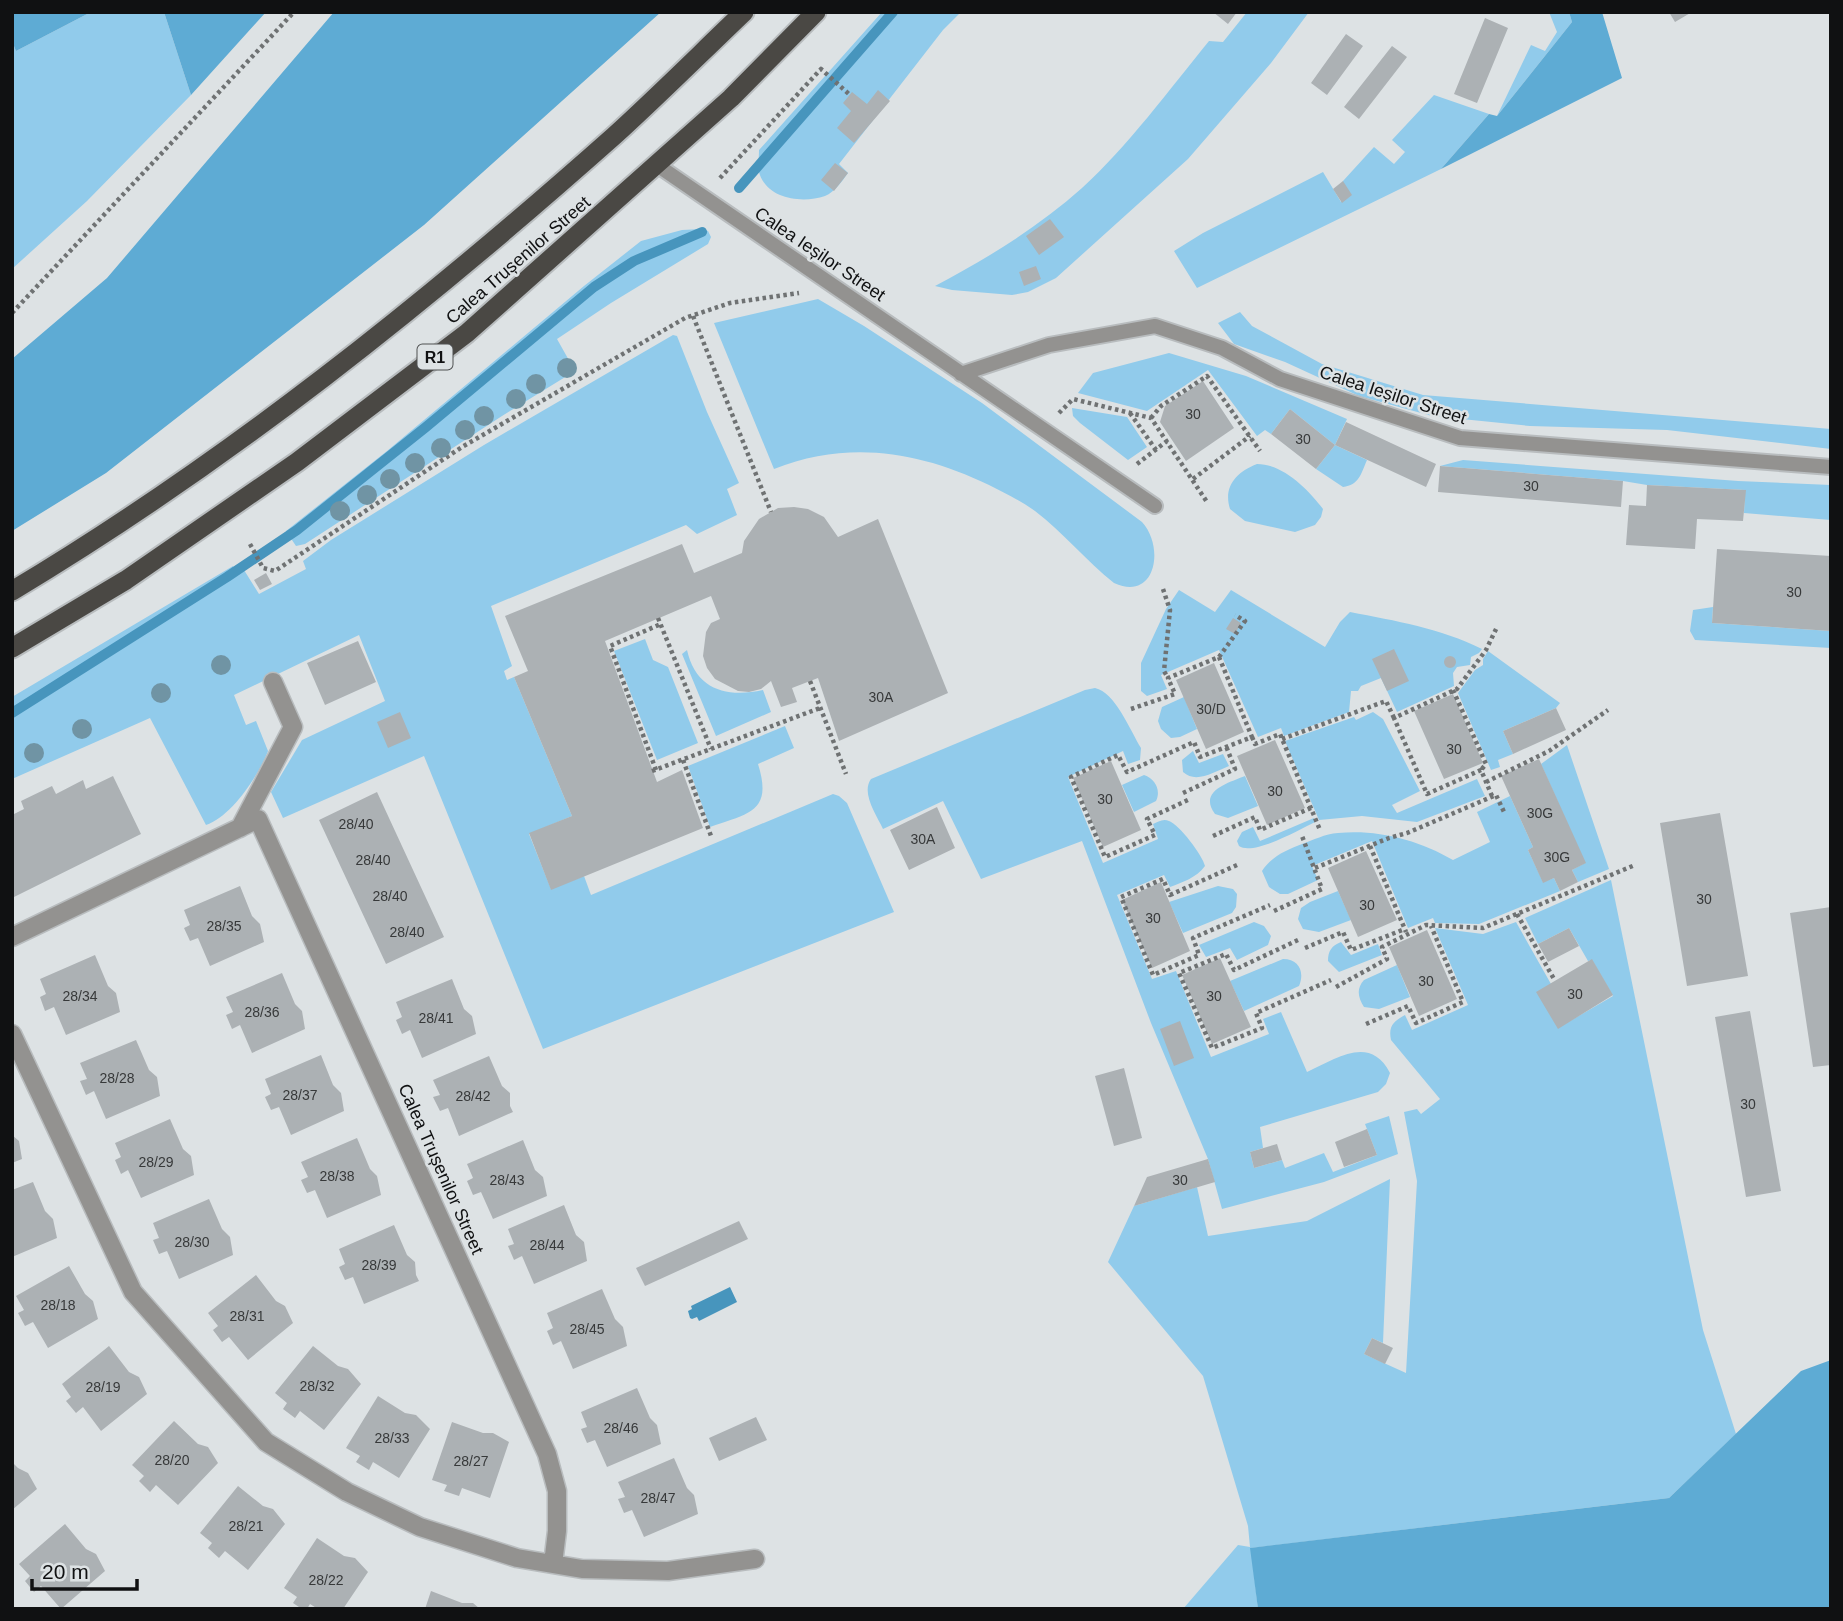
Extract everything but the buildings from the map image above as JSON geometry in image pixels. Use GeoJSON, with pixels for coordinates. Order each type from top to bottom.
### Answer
{"type":"FeatureCollection","features":[{"type":"Feature","properties":{"kind":"highway","name":"Calea Trușenilor Street"},"geometry":{"type":"LineString","coordinates":[[12,591],[208,464],[318,383],[450,278],[584,161],[744,12]]}},
{"type":"Feature","properties":{"kind":"highway","name":"Calea Trușenilor Street"},"geometry":{"type":"LineString","coordinates":[[12,648],[126,580],[297,462],[467,333],[732,98],[816,12]]}},
{"type":"Feature","properties":{"kind":"street"},"geometry":{"type":"LineString","coordinates":[[12,937],[240,828],[293,727],[273,682]]}},
{"type":"Feature","properties":{"kind":"street","name":"Calea Trușenilor Street"},"geometry":{"type":"LineString","coordinates":[[240,828],[258,819],[547,1454],[557,1491],[557,1531],[553,1564]]}},
{"type":"Feature","properties":{"kind":"street"},"geometry":{"type":"LineString","coordinates":[[12,1034],[133,1292],[266,1442],[347,1492],[420,1527],[517,1558],[582,1569],[668,1571],[755,1559]]}},
{"type":"Feature","properties":{"kind":"lane","name":"Calea Ieșilor Street"},"geometry":{"type":"LineString","coordinates":[[657,165],[1155,506]]}},
{"type":"Feature","properties":{"kind":"lane","name":"Calea Ieșilor Street"},"geometry":{"type":"LineString","coordinates":[[961,374],[1049,345],[1155,326],[1222,348],[1280,379],[1460,438],[1831,467]]}},
{"type":"Feature","properties":{"kind":"path"},"geometry":{"type":"LineString","coordinates":[[12,313],[294,12]]}},
{"type":"Feature","properties":{"kind":"path"},"geometry":{"type":"LineString","coordinates":[[702,198],[821,69],[850,96]]}},
{"type":"Feature","properties":{"kind":"path"},"geometry":{"type":"LineString","coordinates":[[250,544],[263,568],[275,571],[462,447],[693,316],[730,303],[835,288]]}},
{"type":"Feature","properties":{"kind":"path"},"geometry":{"type":"LineString","coordinates":[[693,316],[771,512]]}},
{"type":"Feature","properties":{"kind":"path"},"geometry":{"type":"LineString","coordinates":[[1151,418],[1161,406],[1207,376],[1259,451]]}},
{"type":"Feature","properties":{"kind":"path"},"geometry":{"type":"LineString","coordinates":[[1043,429],[1073,398],[1151,418],[1207,502]]}},
{"type":"Feature","properties":{"kind":"path"},"geometry":{"type":"LineString","coordinates":[[1130,413],[1156,450]]}},
{"type":"Feature","properties":{"kind":"path"},"geometry":{"type":"LineString","coordinates":[[1193,479],[1250,436]]}},
{"type":"Feature","properties":{"kind":"path"},"geometry":{"type":"LineString","coordinates":[[1117,480],[1167,441]]}},
{"type":"Feature","properties":{"kind":"path"},"geometry":{"type":"LineString","coordinates":[[1131,709],[1175,694],[1164,671],[1170,610],[1163,589]]}},
{"type":"Feature","properties":{"kind":"path"},"geometry":{"type":"LineString","coordinates":[[1168,678],[1219,657],[1245,621],[1235,615]]}},
{"type":"Feature","properties":{"kind":"path"},"geometry":{"type":"LineString","coordinates":[[712,749],[660,621],[610,646],[654,770],[683,760],[712,749],[820,708]]}},
{"type":"Feature","properties":{"kind":"path"},"geometry":{"type":"LineString","coordinates":[[1394,718],[1454,690],[1479,662],[1497,627]]}},
{"type":"Feature","properties":{"kind":"path"},"geometry":{"type":"LineString","coordinates":[[1219,657],[1255,744],[1280,734],[1320,830]]}},
{"type":"Feature","properties":{"kind":"path"},"geometry":{"type":"LineString","coordinates":[[810,681],[846,774]]}},
{"type":"Feature","properties":{"kind":"path"},"geometry":{"type":"LineString","coordinates":[[1282,739],[1386,701],[1427,794],[1481,770],[1486,764],[1454,690]]}},
{"type":"Feature","properties":{"kind":"path"},"geometry":{"type":"LineString","coordinates":[[1486,782],[1549,751],[1608,710]]}},
{"type":"Feature","properties":{"kind":"path"},"geometry":{"type":"LineString","coordinates":[[1188,800],[1147,819],[1155,835],[1105,858],[1071,777],[1118,755],[1127,772],[1194,742],[1200,757],[1252,737]]}},
{"type":"Feature","properties":{"kind":"path"},"geometry":{"type":"LineString","coordinates":[[1183,793],[1235,769],[1226,747]]}},
{"type":"Feature","properties":{"kind":"path"},"geometry":{"type":"LineString","coordinates":[[683,760],[711,836]]}},
{"type":"Feature","properties":{"kind":"path"},"geometry":{"type":"LineString","coordinates":[[1481,770],[1492,796]]}},
{"type":"Feature","properties":{"kind":"path"},"geometry":{"type":"LineString","coordinates":[[1315,868],[1407,834],[1492,796],[1496,795],[1505,814]]}},
{"type":"Feature","properties":{"kind":"path"},"geometry":{"type":"LineString","coordinates":[[1213,836],[1255,817],[1260,830],[1311,808]]}},
{"type":"Feature","properties":{"kind":"path"},"geometry":{"type":"LineString","coordinates":[[1274,911],[1322,889],[1302,836]]}},
{"type":"Feature","properties":{"kind":"path"},"geometry":{"type":"LineString","coordinates":[[1370,846],[1406,932]]}},
{"type":"Feature","properties":{"kind":"path"},"geometry":{"type":"LineString","coordinates":[[1237,865],[1170,895],[1163,879],[1121,897],[1153,975],[1199,955],[1193,938],[1269,905]]}},
{"type":"Feature","properties":{"kind":"path"},"geometry":{"type":"LineString","coordinates":[[1305,948],[1343,932],[1351,950],[1426,926],[1483,928],[1635,865]]}},
{"type":"Feature","properties":{"kind":"path"},"geometry":{"type":"LineString","coordinates":[[1517,915],[1554,979]]}},
{"type":"Feature","properties":{"kind":"path"},"geometry":{"type":"LineString","coordinates":[[1366,1024],[1408,1006],[1416,1023],[1463,1002],[1431,926]]}},
{"type":"Feature","properties":{"kind":"path"},"geometry":{"type":"LineString","coordinates":[[1336,987],[1387,959],[1382,947],[1406,932]]}},
{"type":"Feature","properties":{"kind":"path"},"geometry":{"type":"LineString","coordinates":[[1298,940],[1234,970],[1226,954],[1179,973],[1212,1048],[1262,1028],[1256,1013],[1331,980]]}},
{"type":"Feature","properties":{"kind":"shaded area"},"geometry":{"type":"Polygon","coordinates":[[[12,12],[91,12],[16,51],[12,41],[12,12]]]}},
{"type":"Feature","properties":{"kind":"shaded area"},"geometry":{"type":"Polygon","coordinates":[[[91,12],[164,12],[191,95],[87,201],[12,269],[12,41],[16,51],[91,12]]]}},
{"type":"Feature","properties":{"kind":"shaded area"},"geometry":{"type":"Polygon","coordinates":[[[164,12],[266,12],[191,95],[164,12]]]}},
{"type":"Feature","properties":{"kind":"shaded area"},"geometry":{"type":"Polygon","coordinates":[[[334,12],[661,12],[424,225],[106,473],[12,531],[12,359],[107,278],[334,12]]]}},
{"type":"Feature","properties":{"kind":"shaded area"},"geometry":{"type":"Polygon","coordinates":[[[882,12],[961,12],[943,30],[839,164],[848,173],[835,189],[825,196],[806,199],[777,194],[763,181],[759,172],[759,150],[882,12]]]}},
{"type":"Feature","properties":{"kind":"shaded area"},"geometry":{"type":"Polygon","coordinates":[[[1247,12],[1309,12],[1271,63],[1188,159],[1056,278],[1028,292],[1012,295],[935,286],[1012,241],[1082,188],[1132,136],[1209,41],[1223,42],[1247,12]]]}},
{"type":"Feature","properties":{"kind":"shaded area"},"geometry":{"type":"Polygon","coordinates":[[[1549,12],[1569,12],[1572,22],[1497,116],[1531,45],[1545,51],[1557,32],[1549,12]]]}},
{"type":"Feature","properties":{"kind":"shaded area"},"geometry":{"type":"Polygon","coordinates":[[[1569,12],[1602,12],[1622,78],[1441,169],[1489,114],[1497,116],[1572,22],[1569,12]]]}},
{"type":"Feature","properties":{"kind":"shaded area"},"geometry":{"type":"Polygon","coordinates":[[[1434,95],[1489,114],[1441,169],[1197,288],[1174,251],[1203,233],[1323,172],[1341,202],[1343,181],[1374,147],[1394,164],[1405,152],[1392,140],[1434,95]]]}},
{"type":"Feature","properties":{"kind":"shaded area"},"geometry":{"type":"Polygon","coordinates":[[[682,230],[708,231],[711,237],[708,244],[557,339],[575,371],[305,544],[296,546],[286,531],[641,241],[682,230]]]}},
{"type":"Feature","properties":{"kind":"shaded area"},"geometry":{"type":"Polygon","coordinates":[[[818,299],[982,403],[1142,522],[1153,545],[1152,569],[1147,579],[1139,585],[1128,587],[1114,583],[1030,507],[989,485],[936,464],[883,453],[856,452],[829,454],[774,469],[714,323],[818,299]]]}},
{"type":"Feature","properties":{"kind":"shaded area"},"geometry":{"type":"Polygon","coordinates":[[[1240,312],[1252,326],[1322,364],[1423,395],[1831,429],[1831,449],[1667,430],[1530,426],[1432,416],[1359,396],[1285,362],[1234,344],[1218,323],[1240,312]]]}},
{"type":"Feature","properties":{"kind":"shaded area"},"geometry":{"type":"Polygon","coordinates":[[[673,335],[677,336],[739,483],[727,489],[737,515],[697,534],[686,525],[491,606],[512,666],[504,671],[507,680],[514,677],[572,816],[529,834],[551,889],[584,876],[591,895],[833,794],[847,803],[894,912],[543,1049],[424,756],[283,818],[271,792],[302,740],[385,701],[359,635],[234,695],[246,725],[256,721],[268,751],[243,794],[225,813],[206,825],[150,718],[12,779],[12,697],[233,566],[237,575],[244,570],[259,594],[306,569],[303,561],[331,540],[484,445],[673,335]]]}},
{"type":"Feature","properties":{"kind":"shaded area"},"geometry":{"type":"Polygon","coordinates":[[[1169,353],[1246,376],[1347,419],[1335,445],[1290,409],[1271,434],[1265,430],[1257,436],[1208,370],[1147,411],[1078,393],[1093,373],[1169,353]]]}},
{"type":"Feature","properties":{"kind":"shaded area"},"geometry":{"type":"Polygon","coordinates":[[[1072,408],[1127,417],[1147,447],[1128,460],[1080,423],[1073,416],[1072,408]]]}},
{"type":"Feature","properties":{"kind":"shaded area"},"geometry":{"type":"Polygon","coordinates":[[[1335,445],[1367,460],[1359,478],[1348,486],[1343,487],[1316,469],[1335,445]]]}},
{"type":"Feature","properties":{"kind":"shaded area"},"geometry":{"type":"Polygon","coordinates":[[[1463,460],[1738,481],[1831,485],[1831,520],[1744,513],[1745,490],[1647,485],[1440,466],[1463,460]]]}},
{"type":"Feature","properties":{"kind":"shaded area"},"geometry":{"type":"Polygon","coordinates":[[[1257,464],[1267,465],[1285,473],[1310,494],[1323,509],[1315,525],[1295,532],[1245,521],[1230,509],[1228,494],[1233,481],[1243,471],[1257,464]]]}},
{"type":"Feature","properties":{"kind":"shaded area"},"geometry":{"type":"Polygon","coordinates":[[[1179,590],[1215,612],[1231,590],[1325,647],[1340,622],[1350,612],[1434,630],[1482,649],[1471,657],[1470,665],[1457,667],[1453,673],[1454,686],[1397,712],[1381,678],[1361,686],[1358,691],[1351,691],[1349,712],[1284,736],[1281,728],[1258,737],[1219,650],[1161,675],[1167,689],[1147,696],[1141,691],[1141,663],[1166,609],[1179,590]]]}},
{"type":"Feature","properties":{"kind":"shaded area"},"geometry":{"type":"Polygon","coordinates":[[[1713,607],[1712,623],[1831,631],[1831,648],[1695,640],[1690,631],[1693,610],[1713,607]]]}},
{"type":"Feature","properties":{"kind":"shaded area"},"geometry":{"type":"Polygon","coordinates":[[[645,639],[653,660],[668,667],[698,743],[657,760],[614,651],[645,639]]]}},
{"type":"Feature","properties":{"kind":"shaded area"},"geometry":{"type":"Polygon","coordinates":[[[687,650],[691,664],[706,682],[715,688],[737,693],[763,690],[771,712],[716,736],[682,654],[687,650]]]}},
{"type":"Feature","properties":{"kind":"shaded area"},"geometry":{"type":"Polygon","coordinates":[[[1488,651],[1560,703],[1556,708],[1503,731],[1513,754],[1498,760],[1500,767],[1491,770],[1458,693],[1475,670],[1483,665],[1488,651]]]}},
{"type":"Feature","properties":{"kind":"shaded area"},"geometry":{"type":"Polygon","coordinates":[[[1095,688],[1109,697],[1121,713],[1141,748],[1140,760],[1128,764],[1123,751],[1068,777],[1103,863],[1158,839],[1153,824],[1165,820],[1173,823],[1184,834],[1203,861],[1205,866],[1193,877],[1170,887],[1164,875],[1117,895],[1152,979],[1176,971],[1211,1057],[1269,1034],[1263,1019],[1281,1012],[1307,1072],[1341,1056],[1363,1052],[1382,1061],[1390,1073],[1386,1084],[1378,1092],[1260,1127],[1263,1148],[1250,1152],[1254,1168],[1282,1160],[1285,1168],[1324,1153],[1333,1172],[1377,1155],[1365,1124],[1389,1116],[1398,1154],[1324,1182],[1222,1209],[1208,1159],[1151,1023],[1082,841],[981,879],[943,801],[883,829],[869,797],[868,785],[871,779],[1095,688]]]}},
{"type":"Feature","properties":{"kind":"shaded area"},"geometry":{"type":"Polygon","coordinates":[[[1184,697],[1197,729],[1171,738],[1161,729],[1158,721],[1162,707],[1184,697]]]}},
{"type":"Feature","properties":{"kind":"shaded area"},"geometry":{"type":"Polygon","coordinates":[[[1373,712],[1383,719],[1420,791],[1392,805],[1397,813],[1477,779],[1485,796],[1417,822],[1362,816],[1319,820],[1285,741],[1354,717],[1356,720],[1373,712]]]}},
{"type":"Feature","properties":{"kind":"shaded area"},"geometry":{"type":"Polygon","coordinates":[[[785,726],[794,748],[758,764],[762,780],[760,801],[746,814],[710,827],[688,766],[785,726]]]}},
{"type":"Feature","properties":{"kind":"shaded area"},"geometry":{"type":"Polygon","coordinates":[[[1567,745],[1609,869],[1578,882],[1572,870],[1585,863],[1541,764],[1567,745]]]}},
{"type":"Feature","properties":{"kind":"shaded area"},"geometry":{"type":"Polygon","coordinates":[[[1193,751],[1199,763],[1223,754],[1229,766],[1205,776],[1188,775],[1183,772],[1182,760],[1193,751]]]}},
{"type":"Feature","properties":{"kind":"shaded area"},"geometry":{"type":"Polygon","coordinates":[[[1144,775],[1154,782],[1158,789],[1156,801],[1134,812],[1122,785],[1144,775]]]}},
{"type":"Feature","properties":{"kind":"shaded area"},"geometry":{"type":"Polygon","coordinates":[[[1245,776],[1258,806],[1228,818],[1215,814],[1210,799],[1213,794],[1224,785],[1245,776]]]}},
{"type":"Feature","properties":{"kind":"shaded area"},"geometry":{"type":"Polygon","coordinates":[[[1510,796],[1533,847],[1528,850],[1543,882],[1554,878],[1560,891],[1479,924],[1435,923],[1433,918],[1408,928],[1372,841],[1312,866],[1318,880],[1288,894],[1280,894],[1269,887],[1262,871],[1285,851],[1319,837],[1353,832],[1412,842],[1453,860],[1490,842],[1477,812],[1510,796]]]}},
{"type":"Feature","properties":{"kind":"shaded area"},"geometry":{"type":"Polygon","coordinates":[[[1314,818],[1315,822],[1288,836],[1255,848],[1239,846],[1237,841],[1242,832],[1253,827],[1260,841],[1314,818]]]}},
{"type":"Feature","properties":{"kind":"shaded area"},"geometry":{"type":"Polygon","coordinates":[[[1611,880],[1703,1330],[1736,1434],[1669,1498],[1251,1548],[1258,1609],[1183,1609],[1238,1545],[1250,1547],[1248,1526],[1203,1376],[1108,1262],[1134,1206],[1197,1187],[1208,1236],[1307,1221],[1390,1179],[1383,1343],[1372,1338],[1364,1354],[1406,1373],[1417,1181],[1404,1112],[1417,1109],[1421,1114],[1440,1099],[1391,1040],[1391,1028],[1405,1015],[1412,1030],[1468,1005],[1435,928],[1483,934],[1516,922],[1551,984],[1558,1028],[1613,996],[1569,928],[1538,944],[1525,918],[1611,880]]]}},
{"type":"Feature","properties":{"kind":"shaded area"},"geometry":{"type":"Polygon","coordinates":[[[1218,886],[1233,889],[1237,894],[1236,907],[1232,913],[1183,933],[1169,902],[1218,886]]]}},
{"type":"Feature","properties":{"kind":"shaded area"},"geometry":{"type":"Polygon","coordinates":[[[1338,891],[1351,920],[1319,932],[1303,929],[1298,919],[1301,908],[1338,891]]]}},
{"type":"Feature","properties":{"kind":"shaded area"},"geometry":{"type":"Polygon","coordinates":[[[1254,922],[1264,926],[1271,936],[1268,945],[1237,960],[1230,948],[1206,957],[1199,945],[1254,922]]]}},
{"type":"Feature","properties":{"kind":"shaded area"},"geometry":{"type":"Polygon","coordinates":[[[1341,942],[1351,955],[1378,944],[1382,955],[1339,972],[1328,961],[1328,957],[1331,949],[1341,942]]]}},
{"type":"Feature","properties":{"kind":"shaded area"},"geometry":{"type":"Polygon","coordinates":[[[1283,959],[1293,961],[1299,967],[1299,986],[1244,1011],[1230,981],[1283,959]]]}},
{"type":"Feature","properties":{"kind":"shaded area"},"geometry":{"type":"Polygon","coordinates":[[[1397,965],[1410,997],[1379,1009],[1364,1007],[1359,993],[1364,980],[1397,965]]]}},
{"type":"Feature","properties":{"kind":"shaded area"},"geometry":{"type":"Polygon","coordinates":[[[730,1287],[737,1302],[699,1321],[697,1317],[690,1318],[688,1311],[692,1309],[691,1306],[730,1287]]]}},
{"type":"Feature","properties":{"kind":"shaded area"},"geometry":{"type":"Polygon","coordinates":[[[1831,1360],[1831,1609],[1258,1609],[1250,1548],[1669,1498],[1801,1371],[1831,1360]]]}},
{"type":"Feature","properties":{"kind":"waterway"},"geometry":{"type":"LineString","coordinates":[[739,188],[893,12]]}},
{"type":"Feature","properties":{"kind":"waterway"},"geometry":{"type":"LineString","coordinates":[[12,713],[297,530],[594,287],[634,261],[702,232]]}}]}
